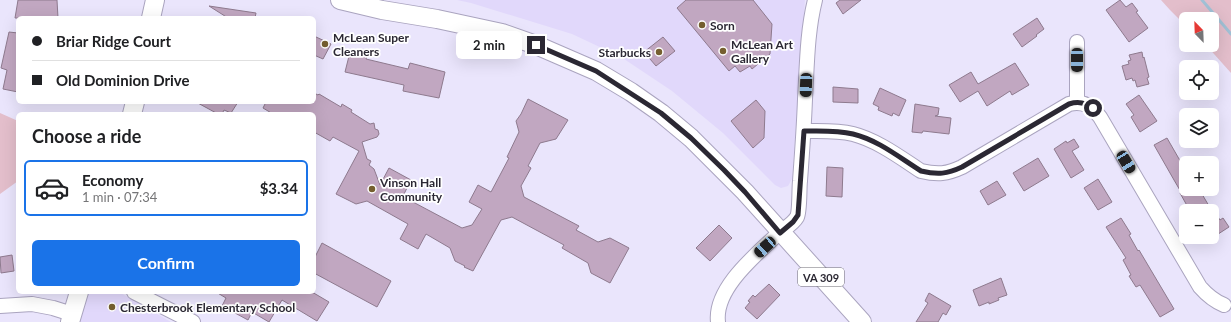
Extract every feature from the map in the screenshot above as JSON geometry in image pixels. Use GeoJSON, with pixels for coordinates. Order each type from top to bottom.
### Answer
{"type":"FeatureCollection","features":[{"type":"Feature","properties":{"kind":"main road"},"geometry":{"type":"LineString","coordinates":[[151,16],[155,0]]}},
{"type":"Feature","properties":{"kind":"main road","name":"VA 309"},"geometry":{"type":"LineString","coordinates":[[340,0],[382,10],[444,20],[502,33],[536,45],[596,71],[661,113],[691,138],[745,192],[780,233],[862,322]]}},
{"type":"Feature","properties":{"kind":"main road"},"geometry":{"type":"LineString","coordinates":[[71,318],[78,294]]}},
{"type":"Feature","properties":{"kind":"street"},"geometry":{"type":"LineString","coordinates":[[718,322],[718,306],[722,296],[732,281],[742,269],[793,222],[798,215],[804,131],[807,55],[815,0]]}},
{"type":"Feature","properties":{"kind":"street"},"geometry":{"type":"LineString","coordinates":[[1077,42],[1077,102]]}},
{"type":"Feature","properties":{"kind":"street"},"geometry":{"type":"LineString","coordinates":[[804,131],[838,131],[854,134],[868,140],[921,171],[931,174],[941,174],[951,172],[962,167],[1069,104],[1077,102],[1086,104],[1093,108],[1100,117],[1200,287],[1215,301],[1224,305]]}},
{"type":"Feature","properties":{"kind":"street"},"geometry":{"type":"LineString","coordinates":[[138,294],[193,322]]}},
{"type":"Feature","properties":{"kind":"street"},"geometry":{"type":"LineString","coordinates":[[0,306],[32,304],[53,308],[71,318]]}},
{"type":"Feature","properties":{"kind":"shaded area"},"geometry":{"type":"Polygon","coordinates":[[[457,0],[805,0],[792,179],[788,186],[781,188],[775,185],[723,133],[672,91],[621,57],[572,34],[457,0]]]}},
{"type":"Feature","properties":{"kind":"shaded area"},"geometry":{"type":"Polygon","coordinates":[[[1161,0],[1231,0],[1231,73],[1212,52],[1219,52],[1219,12],[1179,12],[1179,19],[1161,0]]]}},
{"type":"Feature","properties":{"kind":"shaded area"},"geometry":{"type":"Polygon","coordinates":[[[0,113],[16,120],[16,182],[0,194],[0,113]]]}},
{"type":"Feature","properties":{"kind":"shaded area","name":"Chesterbrook Elementary School"},"geometry":{"type":"Polygon","coordinates":[[[82,294],[122,294],[171,322],[74,322],[82,294]]]}},
{"type":"Feature","properties":{"kind":"building"},"geometry":{"type":"Polygon","coordinates":[[[18,0],[57,0],[58,16],[16,16],[15,18],[18,0]]]}},
{"type":"Feature","properties":{"kind":"building"},"geometry":{"type":"Polygon","coordinates":[[[686,0],[753,0],[772,24],[770,54],[752,69],[750,66],[740,72],[735,66],[729,71],[677,8],[686,0]]]}},
{"type":"Feature","properties":{"kind":"building"},"geometry":{"type":"Polygon","coordinates":[[[840,0],[861,0],[843,14],[836,3],[840,0]]]}},
{"type":"Feature","properties":{"kind":"building"},"geometry":{"type":"Polygon","coordinates":[[[1120,0],[1126,7],[1132,3],[1138,11],[1136,12],[1148,28],[1129,42],[1106,10],[1120,0]]]}},
{"type":"Feature","properties":{"kind":"building"},"geometry":{"type":"Polygon","coordinates":[[[209,6],[256,13],[255,16],[225,16],[209,6]]]}},
{"type":"Feature","properties":{"kind":"building"},"geometry":{"type":"Polygon","coordinates":[[[1037,18],[1044,29],[1022,47],[1013,34],[1037,18]]]}},
{"type":"Feature","properties":{"kind":"building"},"geometry":{"type":"Polygon","coordinates":[[[9,32],[16,33],[16,92],[3,89],[7,70],[1,68],[9,32]]]}},
{"type":"Feature","properties":{"kind":"building"},"geometry":{"type":"Polygon","coordinates":[[[316,37],[331,44],[323,59],[316,56],[316,37]]]}},
{"type":"Feature","properties":{"kind":"building","name":"Starbucks"},"geometry":{"type":"Polygon","coordinates":[[[663,37],[675,51],[656,66],[644,52],[663,37]]]}},
{"type":"Feature","properties":{"kind":"building"},"geometry":{"type":"Polygon","coordinates":[[[355,51],[364,53],[363,56],[367,56],[366,59],[408,69],[410,63],[445,72],[439,98],[403,91],[404,85],[345,72],[350,52],[354,54],[355,51]]]}},
{"type":"Feature","properties":{"kind":"building"},"geometry":{"type":"Polygon","coordinates":[[[1142,52],[1149,77],[1147,78],[1149,84],[1137,87],[1135,80],[1133,81],[1132,78],[1126,80],[1122,66],[1129,64],[1128,61],[1131,60],[1129,55],[1142,52]]]}},
{"type":"Feature","properties":{"kind":"building"},"geometry":{"type":"Polygon","coordinates":[[[1015,63],[1029,85],[1012,95],[1010,91],[987,106],[978,91],[960,102],[949,85],[971,72],[978,84],[1015,63]]]}},
{"type":"Feature","properties":{"kind":"building"},"geometry":{"type":"Polygon","coordinates":[[[833,87],[858,89],[858,103],[833,102],[833,87]]]}},
{"type":"Feature","properties":{"kind":"building"},"geometry":{"type":"Polygon","coordinates":[[[880,88],[906,100],[899,116],[893,113],[892,116],[878,110],[879,107],[873,104],[880,88]]]}},
{"type":"Feature","properties":{"kind":"building","name":"Vinson Hall Community"},"geometry":{"type":"Polygon","coordinates":[[[316,94],[319,94],[341,107],[342,104],[352,110],[351,112],[370,124],[374,123],[375,129],[378,130],[379,134],[377,137],[362,142],[367,159],[371,161],[369,165],[374,169],[380,185],[389,168],[411,180],[404,194],[414,200],[413,202],[462,228],[472,225],[482,209],[469,202],[478,185],[491,192],[509,158],[507,157],[519,132],[516,121],[528,99],[568,120],[556,139],[540,143],[528,166],[531,168],[521,186],[524,197],[579,226],[576,230],[598,242],[610,238],[629,248],[610,283],[591,273],[588,263],[562,248],[564,245],[512,217],[501,220],[473,271],[455,261],[450,248],[426,234],[418,249],[400,239],[408,224],[367,201],[356,204],[336,194],[359,151],[333,137],[330,141],[316,133],[316,112],[270,112],[263,108],[265,104],[316,104],[316,94]]]}},
{"type":"Feature","properties":{"kind":"building"},"geometry":{"type":"Polygon","coordinates":[[[1139,95],[1157,121],[1140,132],[1131,117],[1134,115],[1126,104],[1139,95]]]}},
{"type":"Feature","properties":{"kind":"building"},"geometry":{"type":"Polygon","coordinates":[[[756,100],[765,111],[764,138],[753,148],[731,121],[756,100]]]}},
{"type":"Feature","properties":{"kind":"building"},"geometry":{"type":"Polygon","coordinates":[[[200,104],[237,104],[232,112],[224,110],[223,112],[214,112],[200,104]]]}},
{"type":"Feature","properties":{"kind":"building"},"geometry":{"type":"Polygon","coordinates":[[[915,104],[939,108],[938,115],[935,116],[951,118],[949,134],[923,131],[922,133],[912,132],[915,104]]]}},
{"type":"Feature","properties":{"kind":"building"},"geometry":{"type":"Polygon","coordinates":[[[1167,138],[1179,159],[1179,189],[1154,145],[1167,138]]]}},
{"type":"Feature","properties":{"kind":"building"},"geometry":{"type":"Polygon","coordinates":[[[1074,139],[1079,147],[1072,151],[1084,170],[1071,178],[1054,149],[1066,141],[1067,143],[1074,139]]]}},
{"type":"Feature","properties":{"kind":"building"},"geometry":{"type":"Polygon","coordinates":[[[1038,158],[1049,176],[1024,191],[1013,173],[1038,158]]]}},
{"type":"Feature","properties":{"kind":"building"},"geometry":{"type":"Polygon","coordinates":[[[827,167],[843,168],[842,197],[826,196],[827,167]]]}},
{"type":"Feature","properties":{"kind":"building"},"geometry":{"type":"Polygon","coordinates":[[[1098,179],[1112,202],[1098,210],[1084,188],[1098,179]]]}},
{"type":"Feature","properties":{"kind":"building"},"geometry":{"type":"Polygon","coordinates":[[[997,181],[1006,195],[988,205],[980,191],[997,181]]]}},
{"type":"Feature","properties":{"kind":"building"},"geometry":{"type":"Polygon","coordinates":[[[1182,196],[1203,196],[1208,204],[1186,204],[1182,196]]]}},
{"type":"Feature","properties":{"kind":"building"},"geometry":{"type":"Polygon","coordinates":[[[1121,218],[1131,234],[1129,235],[1138,251],[1139,250],[1174,309],[1160,317],[1140,285],[1136,287],[1129,276],[1131,275],[1123,260],[1126,258],[1106,227],[1121,218]]]}},
{"type":"Feature","properties":{"kind":"building"},"geometry":{"type":"Polygon","coordinates":[[[1219,218],[1220,220],[1223,218],[1229,227],[1219,233],[1219,218]]]}},
{"type":"Feature","properties":{"kind":"building"},"geometry":{"type":"Polygon","coordinates":[[[719,225],[732,238],[710,261],[696,248],[719,225]]]}},
{"type":"Feature","properties":{"kind":"building"},"geometry":{"type":"Polygon","coordinates":[[[322,243],[391,281],[377,307],[316,274],[316,255],[322,243]]]}},
{"type":"Feature","properties":{"kind":"building"},"geometry":{"type":"Polygon","coordinates":[[[12,255],[14,271],[1,273],[0,257],[12,255]]]}},
{"type":"Feature","properties":{"kind":"building"},"geometry":{"type":"Polygon","coordinates":[[[1001,278],[1007,295],[998,298],[999,300],[989,304],[989,302],[979,306],[973,290],[1001,278]]]}},
{"type":"Feature","properties":{"kind":"building"},"geometry":{"type":"Polygon","coordinates":[[[769,284],[780,295],[757,319],[745,308],[753,295],[755,297],[769,284]]]}},
{"type":"Feature","properties":{"kind":"building"},"geometry":{"type":"Polygon","coordinates":[[[929,293],[951,306],[946,315],[943,313],[938,322],[916,322],[928,303],[925,301],[929,293]]]}},
{"type":"Feature","properties":{"kind":"building"},"geometry":{"type":"Polygon","coordinates":[[[219,294],[315,294],[329,302],[317,321],[282,300],[269,322],[252,312],[248,320],[222,306],[226,298],[219,294]]]}},
{"type":"Feature","properties":{"kind":"waterway"},"geometry":{"type":"LineString","coordinates":[[1202,0],[1231,34]]}},
{"type":"Feature","properties":{"kind":"place","name":"Sorn"},"geometry":{"type":"Point","coordinates":[702,25]}},
{"type":"Feature","properties":{"kind":"place","name":"McLean Super Cleaners"},"geometry":{"type":"Point","coordinates":[325,44]}},
{"type":"Feature","properties":{"kind":"place","name":"McLean Art Gallery"},"geometry":{"type":"Point","coordinates":[723,51]}},
{"type":"Feature","properties":{"kind":"place","name":"Starbucks"},"geometry":{"type":"Point","coordinates":[659,52]}},
{"type":"Feature","properties":{"kind":"place","name":"Vinson Hall Community"},"geometry":{"type":"Point","coordinates":[372,189]}},
{"type":"Feature","properties":{"kind":"place","name":"Chesterbrook Elementary School"},"geometry":{"type":"Point","coordinates":[112,307]}},
{"type":"Feature","properties":{"kind":"route"},"geometry":{"type":"LineString","coordinates":[[536,45],[596,71],[631,92],[661,113],[691,138],[724,170],[780,233],[793,222],[798,215],[804,131],[838,131],[854,134],[880,146],[921,171],[931,174],[941,174],[951,172],[962,167],[1069,104],[1077,102],[1086,104],[1093,108]]}}]}
